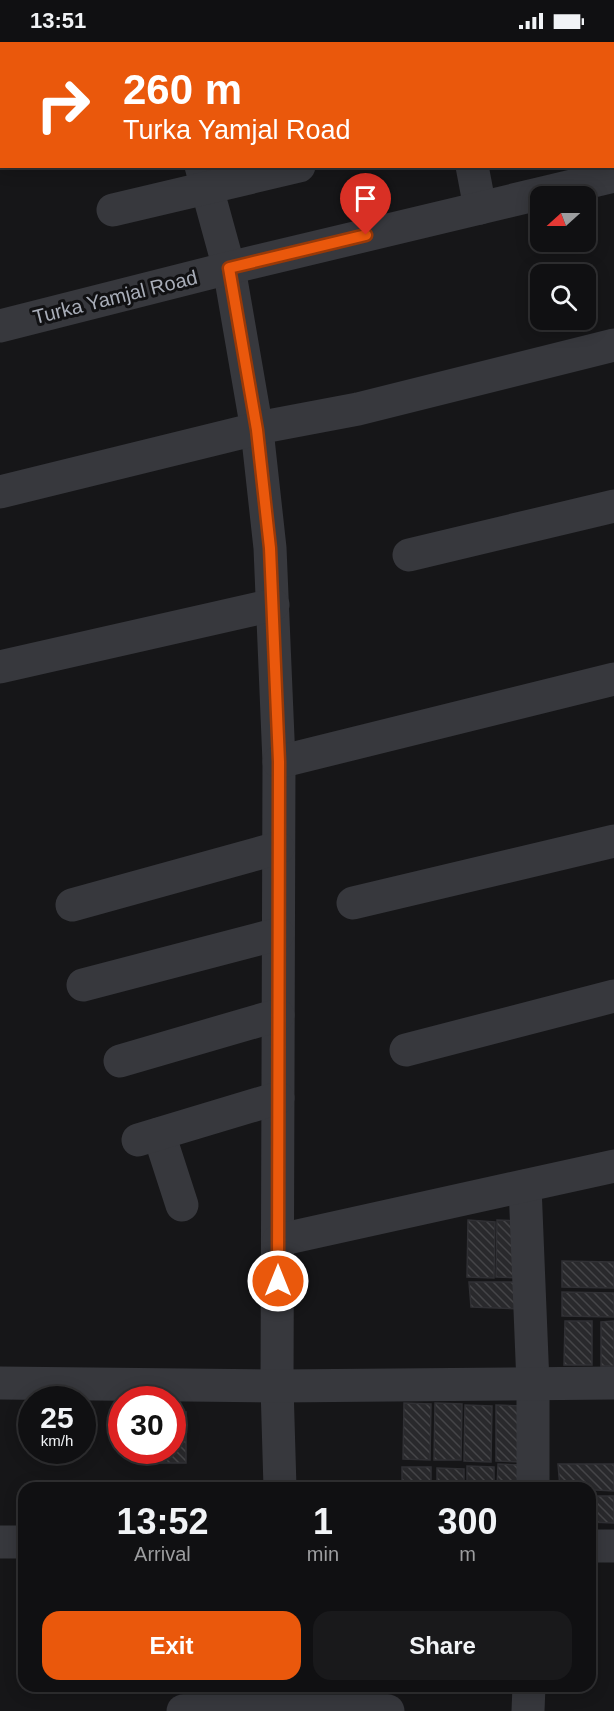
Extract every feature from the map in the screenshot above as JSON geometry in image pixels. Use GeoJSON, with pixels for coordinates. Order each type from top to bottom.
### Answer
{"type":"FeatureCollection","features":[{"type":"Feature","properties":{"kind":"street"},"geometry":{"type":"LineString","coordinates":[[113,210],[204,177],[282,168]]}},
{"type":"Feature","properties":{"kind":"street"},"geometry":{"type":"LineString","coordinates":[[472,168],[480,208]]}},
{"type":"Feature","properties":{"kind":"street","name":"Turka Yamjal Road"},"geometry":{"type":"LineString","coordinates":[[0,326],[229,268],[614,176]]}},
{"type":"Feature","properties":{"kind":"street"},"geometry":{"type":"LineString","coordinates":[[204,177],[229,268],[257,430],[270,548],[279,762],[277,1386],[280,1482]]}},
{"type":"Feature","properties":{"kind":"street"},"geometry":{"type":"LineString","coordinates":[[0,492],[257,430],[358,409],[614,345]]}},
{"type":"Feature","properties":{"kind":"street"},"geometry":{"type":"LineString","coordinates":[[410,555],[614,506]]}},
{"type":"Feature","properties":{"kind":"street"},"geometry":{"type":"LineString","coordinates":[[0,667],[273,605]]}},
{"type":"Feature","properties":{"kind":"street"},"geometry":{"type":"LineString","coordinates":[[279,762],[614,679]]}},
{"type":"Feature","properties":{"kind":"street"},"geometry":{"type":"LineString","coordinates":[[353,903],[614,841]]}},
{"type":"Feature","properties":{"kind":"street"},"geometry":{"type":"LineString","coordinates":[[72,905],[278,848]]}},
{"type":"Feature","properties":{"kind":"street"},"geometry":{"type":"LineString","coordinates":[[83,985],[278,934]]}},
{"type":"Feature","properties":{"kind":"street"},"geometry":{"type":"LineString","coordinates":[[406,1050],[614,996]]}},
{"type":"Feature","properties":{"kind":"street"},"geometry":{"type":"LineString","coordinates":[[120,1061],[278,1015]]}},
{"type":"Feature","properties":{"kind":"street"},"geometry":{"type":"LineString","coordinates":[[182,1205],[148,1137],[278,1098]]}},
{"type":"Feature","properties":{"kind":"street"},"geometry":{"type":"LineString","coordinates":[[279,1240],[614,1166]]}},
{"type":"Feature","properties":{"kind":"street"},"geometry":{"type":"LineString","coordinates":[[525,1186],[533,1384],[533,1482]]}},
{"type":"Feature","properties":{"kind":"street"},"geometry":{"type":"LineString","coordinates":[[0,1383],[277,1386],[614,1383]]}},
{"type":"Feature","properties":{"kind":"street"},"geometry":{"type":"LineString","coordinates":[[0,1542],[18,1542]]}},
{"type":"Feature","properties":{"kind":"street"},"geometry":{"type":"LineString","coordinates":[[596,1546],[614,1546]]}},
{"type":"Feature","properties":{"kind":"street"},"geometry":{"type":"LineString","coordinates":[[279,1692],[279,1711]]}},
{"type":"Feature","properties":{"kind":"street"},"geometry":{"type":"LineString","coordinates":[[528,1711],[529,1692]]}},
{"type":"Feature","properties":{"kind":"street"},"geometry":{"type":"LineString","coordinates":[[183,1711],[388,1711]]}},
{"type":"Feature","properties":{"kind":"building"},"geometry":{"type":"Polygon","coordinates":[[[468,1220],[495,1222],[494,1278],[467,1277],[468,1220]]]}},
{"type":"Feature","properties":{"kind":"building"},"geometry":{"type":"Polygon","coordinates":[[[497,1220],[523,1221],[522,1278],[496,1277],[497,1220]]]}},
{"type":"Feature","properties":{"kind":"building"},"geometry":{"type":"Polygon","coordinates":[[[562,1261],[614,1262],[614,1288],[562,1287],[562,1261]]]}},
{"type":"Feature","properties":{"kind":"building"},"geometry":{"type":"Polygon","coordinates":[[[469,1282],[525,1282],[524,1309],[471,1307],[469,1282]]]}},
{"type":"Feature","properties":{"kind":"building"},"geometry":{"type":"Polygon","coordinates":[[[562,1292],[614,1293],[614,1317],[562,1316],[562,1292]]]}},
{"type":"Feature","properties":{"kind":"building"},"geometry":{"type":"Polygon","coordinates":[[[565,1321],[592,1321],[592,1365],[564,1365],[565,1321]]]}},
{"type":"Feature","properties":{"kind":"building"},"geometry":{"type":"Polygon","coordinates":[[[614,1321],[614,1366],[601,1366],[601,1322],[614,1321]]]}},
{"type":"Feature","properties":{"kind":"building"},"geometry":{"type":"Polygon","coordinates":[[[404,1403],[431,1404],[430,1460],[403,1459],[404,1403]]]}},
{"type":"Feature","properties":{"kind":"building"},"geometry":{"type":"Polygon","coordinates":[[[435,1403],[462,1404],[461,1460],[434,1460],[435,1403]]]}},
{"type":"Feature","properties":{"kind":"building"},"geometry":{"type":"Polygon","coordinates":[[[465,1405],[492,1406],[491,1462],[464,1461],[465,1405]]]}},
{"type":"Feature","properties":{"kind":"building"},"geometry":{"type":"Polygon","coordinates":[[[496,1405],[523,1406],[522,1462],[496,1461],[496,1405]]]}},
{"type":"Feature","properties":{"kind":"building"},"geometry":{"type":"Polygon","coordinates":[[[498,1464],[524,1465],[524,1482],[497,1482],[498,1464]]]}},
{"type":"Feature","properties":{"kind":"building"},"geometry":{"type":"Polygon","coordinates":[[[558,1464],[614,1464],[614,1491],[596,1490],[596,1482],[560,1482],[558,1464]]]}},
{"type":"Feature","properties":{"kind":"building"},"geometry":{"type":"Polygon","coordinates":[[[467,1466],[494,1467],[494,1482],[467,1482],[467,1466]]]}},
{"type":"Feature","properties":{"kind":"building"},"geometry":{"type":"Polygon","coordinates":[[[402,1467],[431,1467],[431,1482],[402,1482],[402,1467]]]}},
{"type":"Feature","properties":{"kind":"building"},"geometry":{"type":"Polygon","coordinates":[[[437,1468],[464,1469],[464,1482],[437,1482],[437,1468]]]}},
{"type":"Feature","properties":{"kind":"building"},"geometry":{"type":"Polygon","coordinates":[[[596,1496],[614,1496],[614,1523],[596,1522],[596,1496]]]}},
{"type":"Feature","properties":{"kind":"route"},"geometry":{"type":"LineString","coordinates":[[278,1281],[279,762],[274,627],[270,548],[257,430],[229,268],[366,235]]}}]}
